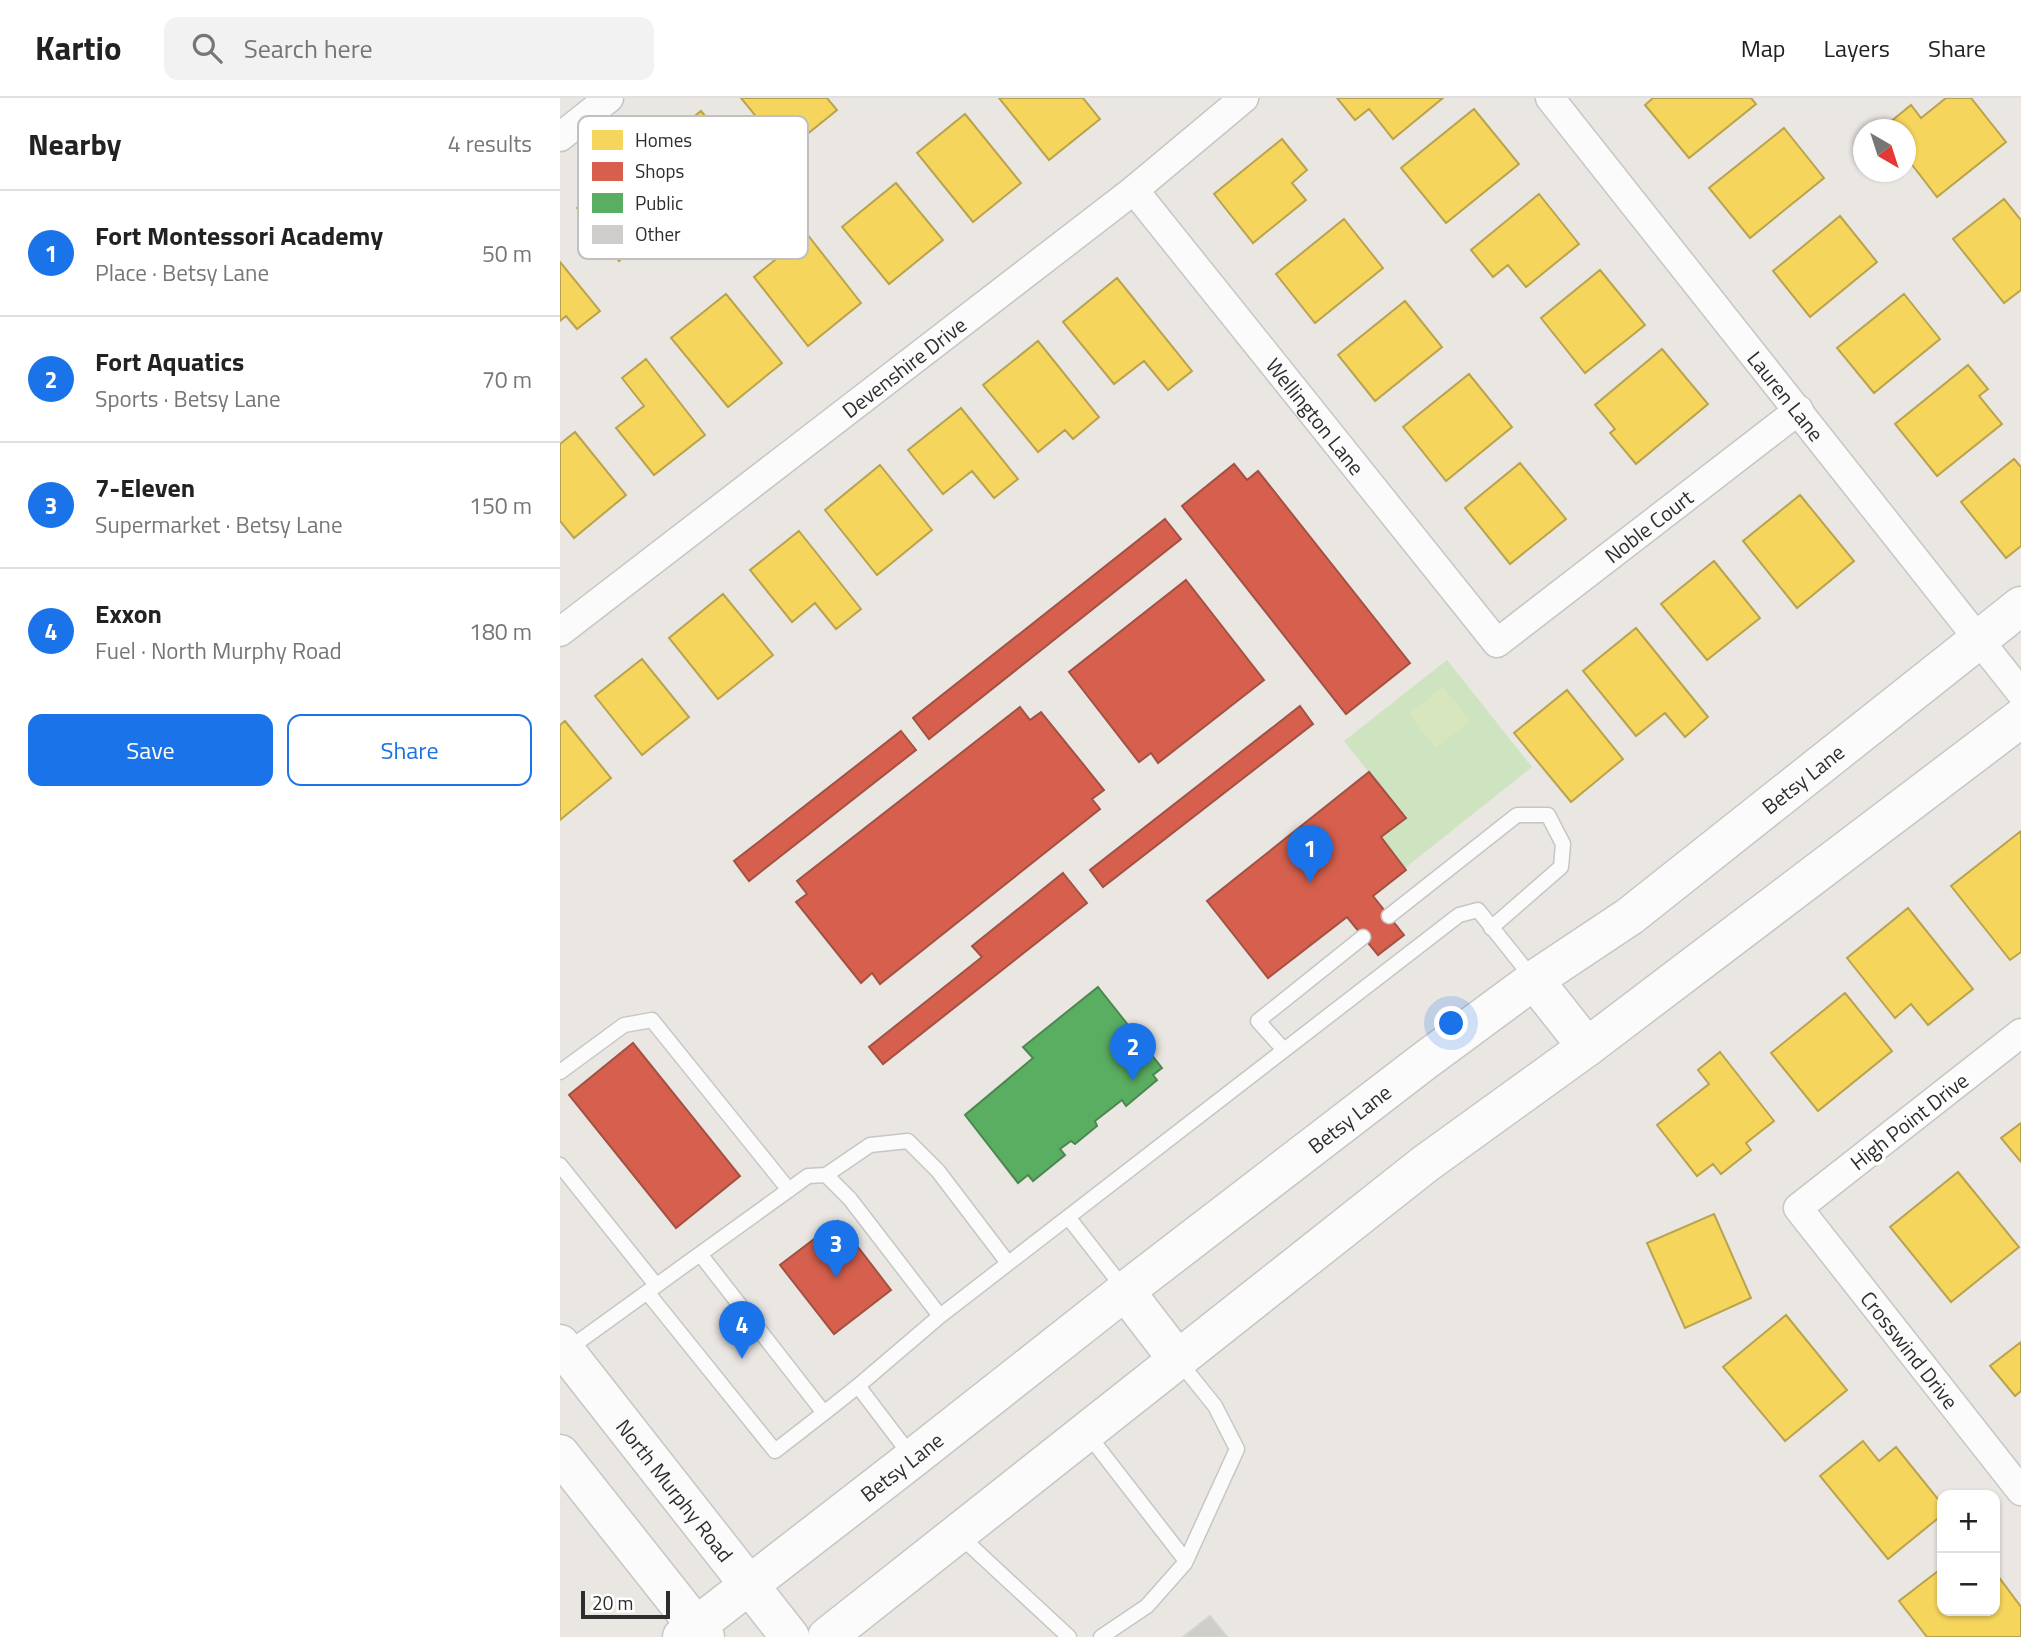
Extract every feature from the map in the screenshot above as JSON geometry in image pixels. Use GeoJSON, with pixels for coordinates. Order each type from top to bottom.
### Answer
{"type":"FeatureCollection","features":[{"type":"Feature","properties":{"kind":"main road","name":"Betsy Lane"},"geometry":{"type":"LineString","coordinates":[[695,1633],[748,1586],[1125,1290],[1534,980],[1630,916],[2021,606]]}},
{"type":"Feature","properties":{"kind":"main road"},"geometry":{"type":"LineString","coordinates":[[827,1637],[1425,1164],[1587,1047],[2021,718]]}},
{"type":"Feature","properties":{"kind":"main road"},"geometry":{"type":"LineString","coordinates":[[1534,980],[1587,1047]]}},
{"type":"Feature","properties":{"kind":"main road"},"geometry":{"type":"LineString","coordinates":[[1125,1290],[1178,1360]]}},
{"type":"Feature","properties":{"kind":"main road","name":"North Murphy Road"},"geometry":{"type":"LineString","coordinates":[[563,1347],[790,1637]]}},
{"type":"Feature","properties":{"kind":"main road"},"geometry":{"type":"LineString","coordinates":[[560,1454],[695,1633]]}},
{"type":"Feature","properties":{"kind":"street"},"geometry":{"type":"LineString","coordinates":[[587,116],[609,98]]}},
{"type":"Feature","properties":{"kind":"street","name":"Devenshire Drive"},"geometry":{"type":"LineString","coordinates":[[560,632],[1134,190],[1244,98]]}},
{"type":"Feature","properties":{"kind":"street","name":"Lauren Lane"},"geometry":{"type":"LineString","coordinates":[[1550,98],[2021,693]]}},
{"type":"Feature","properties":{"kind":"street"},"geometry":{"type":"LineString","coordinates":[[560,138],[578,123]]}},
{"type":"Feature","properties":{"kind":"street","name":"Wellington Lane"},"geometry":{"type":"LineString","coordinates":[[1134,190],[1497,643]]}},
{"type":"Feature","properties":{"kind":"street","name":"Noble Court"},"geometry":{"type":"LineString","coordinates":[[1497,643],[1799,410]]}},
{"type":"Feature","properties":{"kind":"street","name":"High Point Drive"},"geometry":{"type":"LineString","coordinates":[[1798,1208],[2021,1033]]}},
{"type":"Feature","properties":{"kind":"street","name":"Crosswind Drive"},"geometry":{"type":"LineString","coordinates":[[1798,1208],[2021,1491]]}},
{"type":"Feature","properties":{"kind":"lane"},"geometry":{"type":"LineString","coordinates":[[1389,916],[1517,815],[1548,815],[1563,844],[1561,867],[1491,928]]}},
{"type":"Feature","properties":{"kind":"lane"},"geometry":{"type":"LineString","coordinates":[[560,1165],[775,1451],[858,1386],[940,1316],[1459,915],[1478,910],[1534,980]]}},
{"type":"Feature","properties":{"kind":"lane"},"geometry":{"type":"LineString","coordinates":[[1284,1050],[1258,1021],[1363,937]]}},
{"type":"Feature","properties":{"kind":"lane"},"geometry":{"type":"LineString","coordinates":[[560,1072],[624,1025],[652,1020],[789,1190]]}},
{"type":"Feature","properties":{"kind":"lane"},"geometry":{"type":"LineString","coordinates":[[563,1347],[652,1289],[808,1176],[826,1175],[870,1145],[908,1141],[938,1171],[1008,1263]]}},
{"type":"Feature","properties":{"kind":"lane"},"geometry":{"type":"LineString","coordinates":[[826,1175],[850,1199],[940,1316]]}},
{"type":"Feature","properties":{"kind":"lane"},"geometry":{"type":"LineString","coordinates":[[1068,1217],[1125,1290]]}},
{"type":"Feature","properties":{"kind":"lane"},"geometry":{"type":"LineString","coordinates":[[700,1254],[824,1413]]}},
{"type":"Feature","properties":{"kind":"lane"},"geometry":{"type":"LineString","coordinates":[[1101,1637],[1147,1606],[1186,1561],[1237,1448],[1215,1406],[1178,1360]]}},
{"type":"Feature","properties":{"kind":"lane"},"geometry":{"type":"LineString","coordinates":[[858,1386],[913,1458]]}},
{"type":"Feature","properties":{"kind":"lane"},"geometry":{"type":"LineString","coordinates":[[1085,1432],[1186,1561]]}},
{"type":"Feature","properties":{"kind":"lane"},"geometry":{"type":"LineString","coordinates":[[957,1532],[1069,1637]]}},
{"type":"Feature","properties":{"kind":"green space"},"geometry":{"type":"Polygon","coordinates":[[[1447,660],[1532,767],[1405,868],[1381,837],[1405,818],[1344,741],[1447,660]]]}},
{"type":"Feature","properties":{"kind":"green space"},"geometry":{"type":"Polygon","coordinates":[[[1443,687],[1470,721],[1436,748],[1409,714],[1443,687]]]}},
{"type":"Feature","properties":{"kind":"building: Homes"},"geometry":{"type":"Polygon","coordinates":[[[741,98],[827,98],[837,110],[808,133],[808,116],[756,116],[741,98]]]}},
{"type":"Feature","properties":{"kind":"building: Homes"},"geometry":{"type":"Polygon","coordinates":[[[999,98],[1083,98],[1100,119],[1049,160],[999,98]]]}},
{"type":"Feature","properties":{"kind":"building: Homes"},"geometry":{"type":"Polygon","coordinates":[[[1337,98],[1443,98],[1393,139],[1369,109],[1355,120],[1337,98]]]}},
{"type":"Feature","properties":{"kind":"building: Homes"},"geometry":{"type":"Polygon","coordinates":[[[1653,98],[1751,98],[1756,104],[1689,158],[1645,105],[1653,98]]]}},
{"type":"Feature","properties":{"kind":"building: Homes"},"geometry":{"type":"Polygon","coordinates":[[[1946,98],[1971,98],[2006,142],[1937,197],[1916,170],[1916,119],[1894,119],[1911,105],[1921,118],[1946,98]]]}},
{"type":"Feature","properties":{"kind":"building: Homes"},"geometry":{"type":"Polygon","coordinates":[[[1474,109],[1519,164],[1446,223],[1401,168],[1474,109]]]}},
{"type":"Feature","properties":{"kind":"building: Homes"},"geometry":{"type":"Polygon","coordinates":[[[965,114],[1021,183],[973,222],[917,153],[965,114]]]}},
{"type":"Feature","properties":{"kind":"building: Homes"},"geometry":{"type":"Polygon","coordinates":[[[1784,128],[1824,178],[1750,238],[1709,188],[1784,128]]]}},
{"type":"Feature","properties":{"kind":"building: Homes"},"geometry":{"type":"Polygon","coordinates":[[[1282,139],[1307,170],[1292,183],[1306,200],[1253,243],[1214,194],[1282,139]]]}},
{"type":"Feature","properties":{"kind":"building: Homes"},"geometry":{"type":"Polygon","coordinates":[[[896,183],[943,240],[889,284],[842,227],[896,183]]]}},
{"type":"Feature","properties":{"kind":"building: Homes"},"geometry":{"type":"Polygon","coordinates":[[[1539,194],[1579,244],[1526,287],[1508,265],[1493,277],[1471,250],[1539,194]]]}},
{"type":"Feature","properties":{"kind":"building: Homes"},"geometry":{"type":"Polygon","coordinates":[[[2004,199],[2021,220],[2021,290],[2004,303],[1953,239],[2004,199]]]}},
{"type":"Feature","properties":{"kind":"building: Homes"},"geometry":{"type":"Polygon","coordinates":[[[1840,216],[1877,262],[1810,317],[1773,271],[1840,216]]]}},
{"type":"Feature","properties":{"kind":"building: Homes"},"geometry":{"type":"Polygon","coordinates":[[[1344,219],[1383,268],[1315,323],[1276,274],[1344,219]]]}},
{"type":"Feature","properties":{"kind":"building: Homes"},"geometry":{"type":"Polygon","coordinates":[[[808,235],[861,303],[808,346],[754,277],[776,259],[808,259],[808,235]]]}},
{"type":"Feature","properties":{"kind":"building: Homes"},"geometry":{"type":"Polygon","coordinates":[[[560,262],[600,311],[577,329],[566,316],[560,321],[560,262]]]}},
{"type":"Feature","properties":{"kind":"building: Homes"},"geometry":{"type":"Polygon","coordinates":[[[1600,270],[1645,325],[1585,373],[1541,318],[1600,270]]]}},
{"type":"Feature","properties":{"kind":"building: Homes"},"geometry":{"type":"Polygon","coordinates":[[[1117,278],[1192,371],[1168,390],[1144,361],[1114,384],[1063,322],[1117,278]]]}},
{"type":"Feature","properties":{"kind":"building: Homes"},"geometry":{"type":"Polygon","coordinates":[[[726,294],[782,363],[728,407],[671,338],[726,294]]]}},
{"type":"Feature","properties":{"kind":"building: Homes"},"geometry":{"type":"Polygon","coordinates":[[[1904,294],[1940,339],[1874,393],[1837,348],[1904,294]]]}},
{"type":"Feature","properties":{"kind":"building: Homes"},"geometry":{"type":"Polygon","coordinates":[[[1405,301],[1442,347],[1375,401],[1338,355],[1405,301]]]}},
{"type":"Feature","properties":{"kind":"building: Homes"},"geometry":{"type":"Polygon","coordinates":[[[1038,341],[1099,417],[1073,439],[1065,430],[1038,452],[983,385],[1038,341]]]}},
{"type":"Feature","properties":{"kind":"building: Homes"},"geometry":{"type":"Polygon","coordinates":[[[1662,349],[1708,404],[1636,464],[1610,433],[1615,429],[1595,405],[1662,349]]]}},
{"type":"Feature","properties":{"kind":"building: Homes"},"geometry":{"type":"Polygon","coordinates":[[[646,359],[705,435],[654,475],[616,428],[644,406],[622,378],[646,359]]]}},
{"type":"Feature","properties":{"kind":"building: Homes"},"geometry":{"type":"Polygon","coordinates":[[[1968,365],[1988,389],[1979,396],[2002,424],[1937,476],[1895,424],[1968,365]]]}},
{"type":"Feature","properties":{"kind":"building: Homes"},"geometry":{"type":"Polygon","coordinates":[[[1469,374],[1512,427],[1446,481],[1403,427],[1469,374]]]}},
{"type":"Feature","properties":{"kind":"building: Homes"},"geometry":{"type":"Polygon","coordinates":[[[961,408],[1018,479],[994,498],[972,471],[943,494],[908,450],[961,408]]]}},
{"type":"Feature","properties":{"kind":"building: Homes"},"geometry":{"type":"Polygon","coordinates":[[[575,432],[626,495],[574,538],[560,521],[560,444],[575,432]]]}},
{"type":"Feature","properties":{"kind":"building: Homes"},"geometry":{"type":"Polygon","coordinates":[[[2014,459],[2021,467],[2021,546],[2006,558],[1961,502],[2014,459]]]}},
{"type":"Feature","properties":{"kind":"building: Homes"},"geometry":{"type":"Polygon","coordinates":[[[1520,463],[1566,519],[1510,564],[1465,508],[1520,463]]]}},
{"type":"Feature","properties":{"kind":"building: Homes"},"geometry":{"type":"Polygon","coordinates":[[[880,465],[932,530],[877,575],[825,510],[880,465]]]}},
{"type":"Feature","properties":{"kind":"building: Homes"},"geometry":{"type":"Polygon","coordinates":[[[1800,495],[1854,561],[1797,608],[1743,541],[1800,495]]]}},
{"type":"Feature","properties":{"kind":"building: Homes"},"geometry":{"type":"Polygon","coordinates":[[[799,531],[861,609],[836,629],[815,603],[792,622],[750,570],[799,531]]]}},
{"type":"Feature","properties":{"kind":"building: Homes"},"geometry":{"type":"Polygon","coordinates":[[[1714,561],[1760,618],[1707,660],[1661,604],[1714,561]]]}},
{"type":"Feature","properties":{"kind":"building: Homes"},"geometry":{"type":"Polygon","coordinates":[[[723,594],[773,655],[718,699],[669,638],[723,594]]]}},
{"type":"Feature","properties":{"kind":"building: Homes"},"geometry":{"type":"Polygon","coordinates":[[[1636,628],[1708,717],[1685,737],[1665,713],[1636,736],[1583,671],[1636,628]]]}},
{"type":"Feature","properties":{"kind":"building: Homes"},"geometry":{"type":"Polygon","coordinates":[[[642,659],[689,717],[642,755],[595,696],[642,659]]]}},
{"type":"Feature","properties":{"kind":"building: Homes"},"geometry":{"type":"Polygon","coordinates":[[[1567,690],[1623,759],[1571,802],[1514,733],[1567,690]]]}},
{"type":"Feature","properties":{"kind":"building: Homes"},"geometry":{"type":"Polygon","coordinates":[[[565,721],[611,778],[560,820],[560,725],[565,721]]]}},
{"type":"Feature","properties":{"kind":"building: Homes"},"geometry":{"type":"Polygon","coordinates":[[[2021,831],[2021,952],[2010,960],[1951,886],[2021,831]]]}},
{"type":"Feature","properties":{"kind":"building: Homes"},"geometry":{"type":"Polygon","coordinates":[[[1908,908],[1973,989],[1928,1025],[1911,1004],[1895,1018],[1847,958],[1908,908]]]}},
{"type":"Feature","properties":{"kind":"building: Homes"},"geometry":{"type":"Polygon","coordinates":[[[1845,993],[1892,1051],[1818,1111],[1771,1053],[1845,993]]]}},
{"type":"Feature","properties":{"kind":"building: Homes"},"geometry":{"type":"Polygon","coordinates":[[[1720,1052],[1774,1121],[1746,1143],[1751,1150],[1721,1174],[1713,1164],[1697,1176],[1657,1125],[1709,1084],[1698,1070],[1720,1052]]]}},
{"type":"Feature","properties":{"kind":"building: Homes"},"geometry":{"type":"Polygon","coordinates":[[[2021,1123],[2021,1162],[2001,1138],[2021,1123]]]}},
{"type":"Feature","properties":{"kind":"building: Homes"},"geometry":{"type":"Polygon","coordinates":[[[1958,1172],[2019,1247],[1951,1302],[1890,1227],[1958,1172]]]}},
{"type":"Feature","properties":{"kind":"building: Homes"},"geometry":{"type":"Polygon","coordinates":[[[1714,1214],[1751,1298],[1685,1328],[1647,1243],[1714,1214]]]}},
{"type":"Feature","properties":{"kind":"building: Homes"},"geometry":{"type":"Polygon","coordinates":[[[1786,1315],[1847,1390],[1785,1441],[1723,1367],[1786,1315]]]}},
{"type":"Feature","properties":{"kind":"building: Homes"},"geometry":{"type":"Polygon","coordinates":[[[2021,1342],[2021,1391],[2015,1396],[1990,1366],[2021,1342]]]}},
{"type":"Feature","properties":{"kind":"building: Homes"},"geometry":{"type":"Polygon","coordinates":[[[1863,1441],[1879,1461],[1896,1447],[1937,1498],[1937,1519],[1888,1559],[1820,1476],[1863,1441]]]}},
{"type":"Feature","properties":{"kind":"building: Homes"},"geometry":{"type":"Polygon","coordinates":[[[1937,1572],[1937,1616],[2000,1616],[2000,1579],[2021,1607],[2021,1637],[1927,1637],[1899,1601],[1937,1572]]]}},
{"type":"Feature","properties":{"kind":"building: Shops"},"geometry":{"type":"Polygon","coordinates":[[[1234,464],[1247,480],[1258,471],[1410,663],[1346,714],[1182,506],[1234,464]]]}},
{"type":"Feature","properties":{"kind":"building: Shops"},"geometry":{"type":"Polygon","coordinates":[[[1165,519],[1181,539],[929,739],[913,718],[1165,519]]]}},
{"type":"Feature","properties":{"kind":"building: Shops"},"geometry":{"type":"Polygon","coordinates":[[[1186,580],[1264,680],[1158,763],[1151,753],[1139,762],[1069,672],[1186,580]]]}},
{"type":"Feature","properties":{"kind":"building: Shops"},"geometry":{"type":"Polygon","coordinates":[[[1300,706],[1313,724],[1103,887],[1090,870],[1300,706]]]}},
{"type":"Feature","properties":{"kind":"building: Shops"},"geometry":{"type":"Polygon","coordinates":[[[1020,707],[1030,720],[1041,712],[1104,790],[1092,799],[1100,809],[880,984],[872,973],[861,983],[796,902],[807,894],[797,881],[1020,707]]]}},
{"type":"Feature","properties":{"kind":"building: Shops"},"geometry":{"type":"Polygon","coordinates":[[[901,731],[916,750],[749,881],[734,861],[901,731]]]}},
{"type":"Feature","properties":{"kind":"building: Shops"},"geometry":{"type":"Polygon","coordinates":[[[1369,772],[1406,818],[1381,837],[1406,870],[1373,896],[1404,935],[1378,955],[1347,917],[1268,978],[1207,901],[1369,772]]]}},
{"type":"Feature","properties":{"kind":"building: Shops"},"geometry":{"type":"Polygon","coordinates":[[[1063,873],[1087,903],[883,1064],[869,1047],[982,957],[972,946],[1063,873]]]}},
{"type":"Feature","properties":{"kind":"building: Shops"},"geometry":{"type":"Polygon","coordinates":[[[633,1043],[740,1176],[676,1228],[569,1095],[633,1043]]]}},
{"type":"Feature","properties":{"kind":"building: Shops"},"geometry":{"type":"Polygon","coordinates":[[[838,1221],[891,1290],[834,1334],[780,1265],[838,1221]]]}},
{"type":"Feature","properties":{"kind":"building: Public"},"geometry":{"type":"Polygon","coordinates":[[[1098,987],[1162,1068],[1153,1075],[1157,1080],[1126,1106],[1122,1100],[1095,1121],[1097,1126],[1075,1144],[1071,1141],[1060,1149],[1065,1155],[1033,1181],[1028,1175],[1018,1183],[965,1115],[1033,1058],[1023,1047],[1098,987]]]}},
{"type":"Feature","properties":{"kind":"building: Other"},"geometry":{"type":"Polygon","coordinates":[[[1210,1616],[1227,1637],[1183,1637],[1210,1616]]]}},
{"type":"Feature","properties":{"kind":"place","name":"Fort Montessori Academy"},"geometry":{"type":"Point","coordinates":[1310,883]}},
{"type":"Feature","properties":{"kind":"place","name":"Fort Aquatics"},"geometry":{"type":"Point","coordinates":[1133,1081]}},
{"type":"Feature","properties":{"kind":"place","name":"7-Eleven"},"geometry":{"type":"Point","coordinates":[836,1278]}},
{"type":"Feature","properties":{"kind":"place","name":"Exxon"},"geometry":{"type":"Point","coordinates":[742,1359]}}]}
